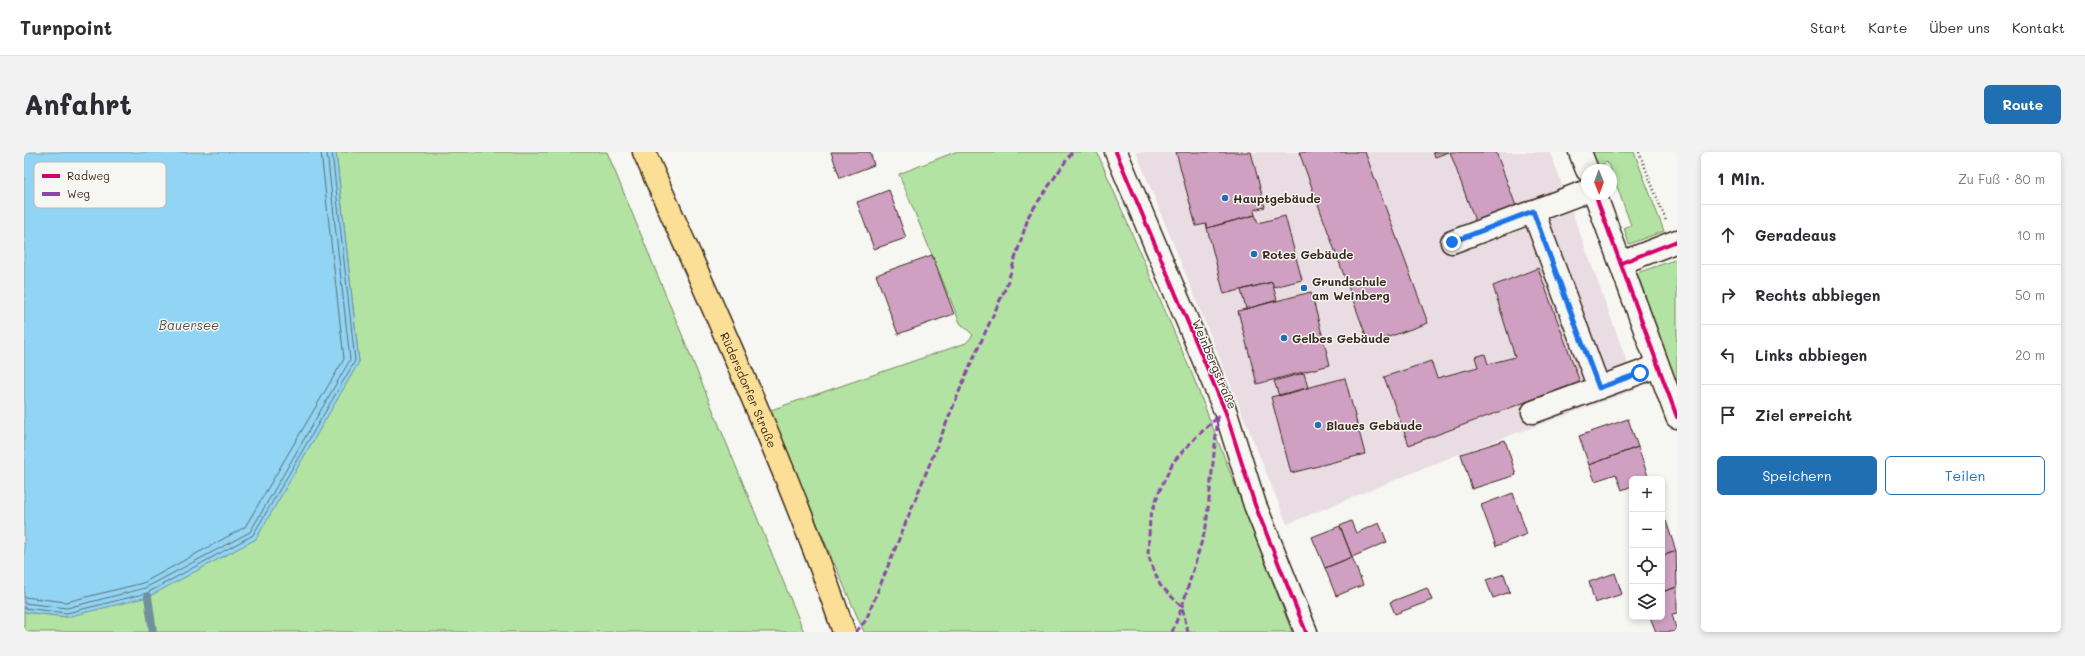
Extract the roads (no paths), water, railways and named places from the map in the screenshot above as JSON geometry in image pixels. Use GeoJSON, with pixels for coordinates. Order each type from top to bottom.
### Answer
{"type":"FeatureCollection","features":[{"type":"Feature","properties":{"kind":"main road","name":"Rüdersdorfer Straße"},"geometry":{"type":"LineString","coordinates":[[644,152],[776,453],[825,575],[844,632]]}},
{"type":"Feature","properties":{"kind":"street","name":"Weinbergstraße"},"geometry":{"type":"LineString","coordinates":[[1116,152],[1226,413],[1255,505],[1306,632]]}},
{"type":"Feature","properties":{"kind":"street"},"geometry":{"type":"LineString","coordinates":[[1580,152],[1585,164]]}},
{"type":"Feature","properties":{"kind":"street"},"geometry":{"type":"LineString","coordinates":[[1452,242],[1581,193]]}},
{"type":"Feature","properties":{"kind":"street"},"geometry":{"type":"LineString","coordinates":[[1598,200],[1677,417]]}},
{"type":"Feature","properties":{"kind":"street"},"geometry":{"type":"LineString","coordinates":[[1533,211],[1599,388]]}},
{"type":"Feature","properties":{"kind":"street"},"geometry":{"type":"LineString","coordinates":[[1622,263],[1676,242]]}},
{"type":"Feature","properties":{"kind":"street"},"geometry":{"type":"LineString","coordinates":[[1533,412],[1658,366]]}},
{"type":"Feature","properties":{"kind":"water","name":"Bauersee"},"geometry":{"type":"Polygon","coordinates":[[[24,152],[336,152],[359,362],[256,539],[148,597],[67,617],[24,612],[24,152]]]}},
{"type":"Feature","properties":{"kind":"waterway"},"geometry":{"type":"LineString","coordinates":[[148,597],[153,632]]}},
{"type":"Feature","properties":{"kind":"place","name":"Hauptgebäude"},"geometry":{"type":"Point","coordinates":[1225,198]}},
{"type":"Feature","properties":{"kind":"place","name":"Rotes Gebäude"},"geometry":{"type":"Point","coordinates":[1254,254]}},
{"type":"Feature","properties":{"kind":"place","name":"Grundschule am Weinberg"},"geometry":{"type":"Point","coordinates":[1304,288]}},
{"type":"Feature","properties":{"kind":"place","name":"Gelbes Gebäude"},"geometry":{"type":"Point","coordinates":[1284,338]}},
{"type":"Feature","properties":{"kind":"place","name":"Blaues Gebäude"},"geometry":{"type":"Point","coordinates":[1318,425]}}]}
